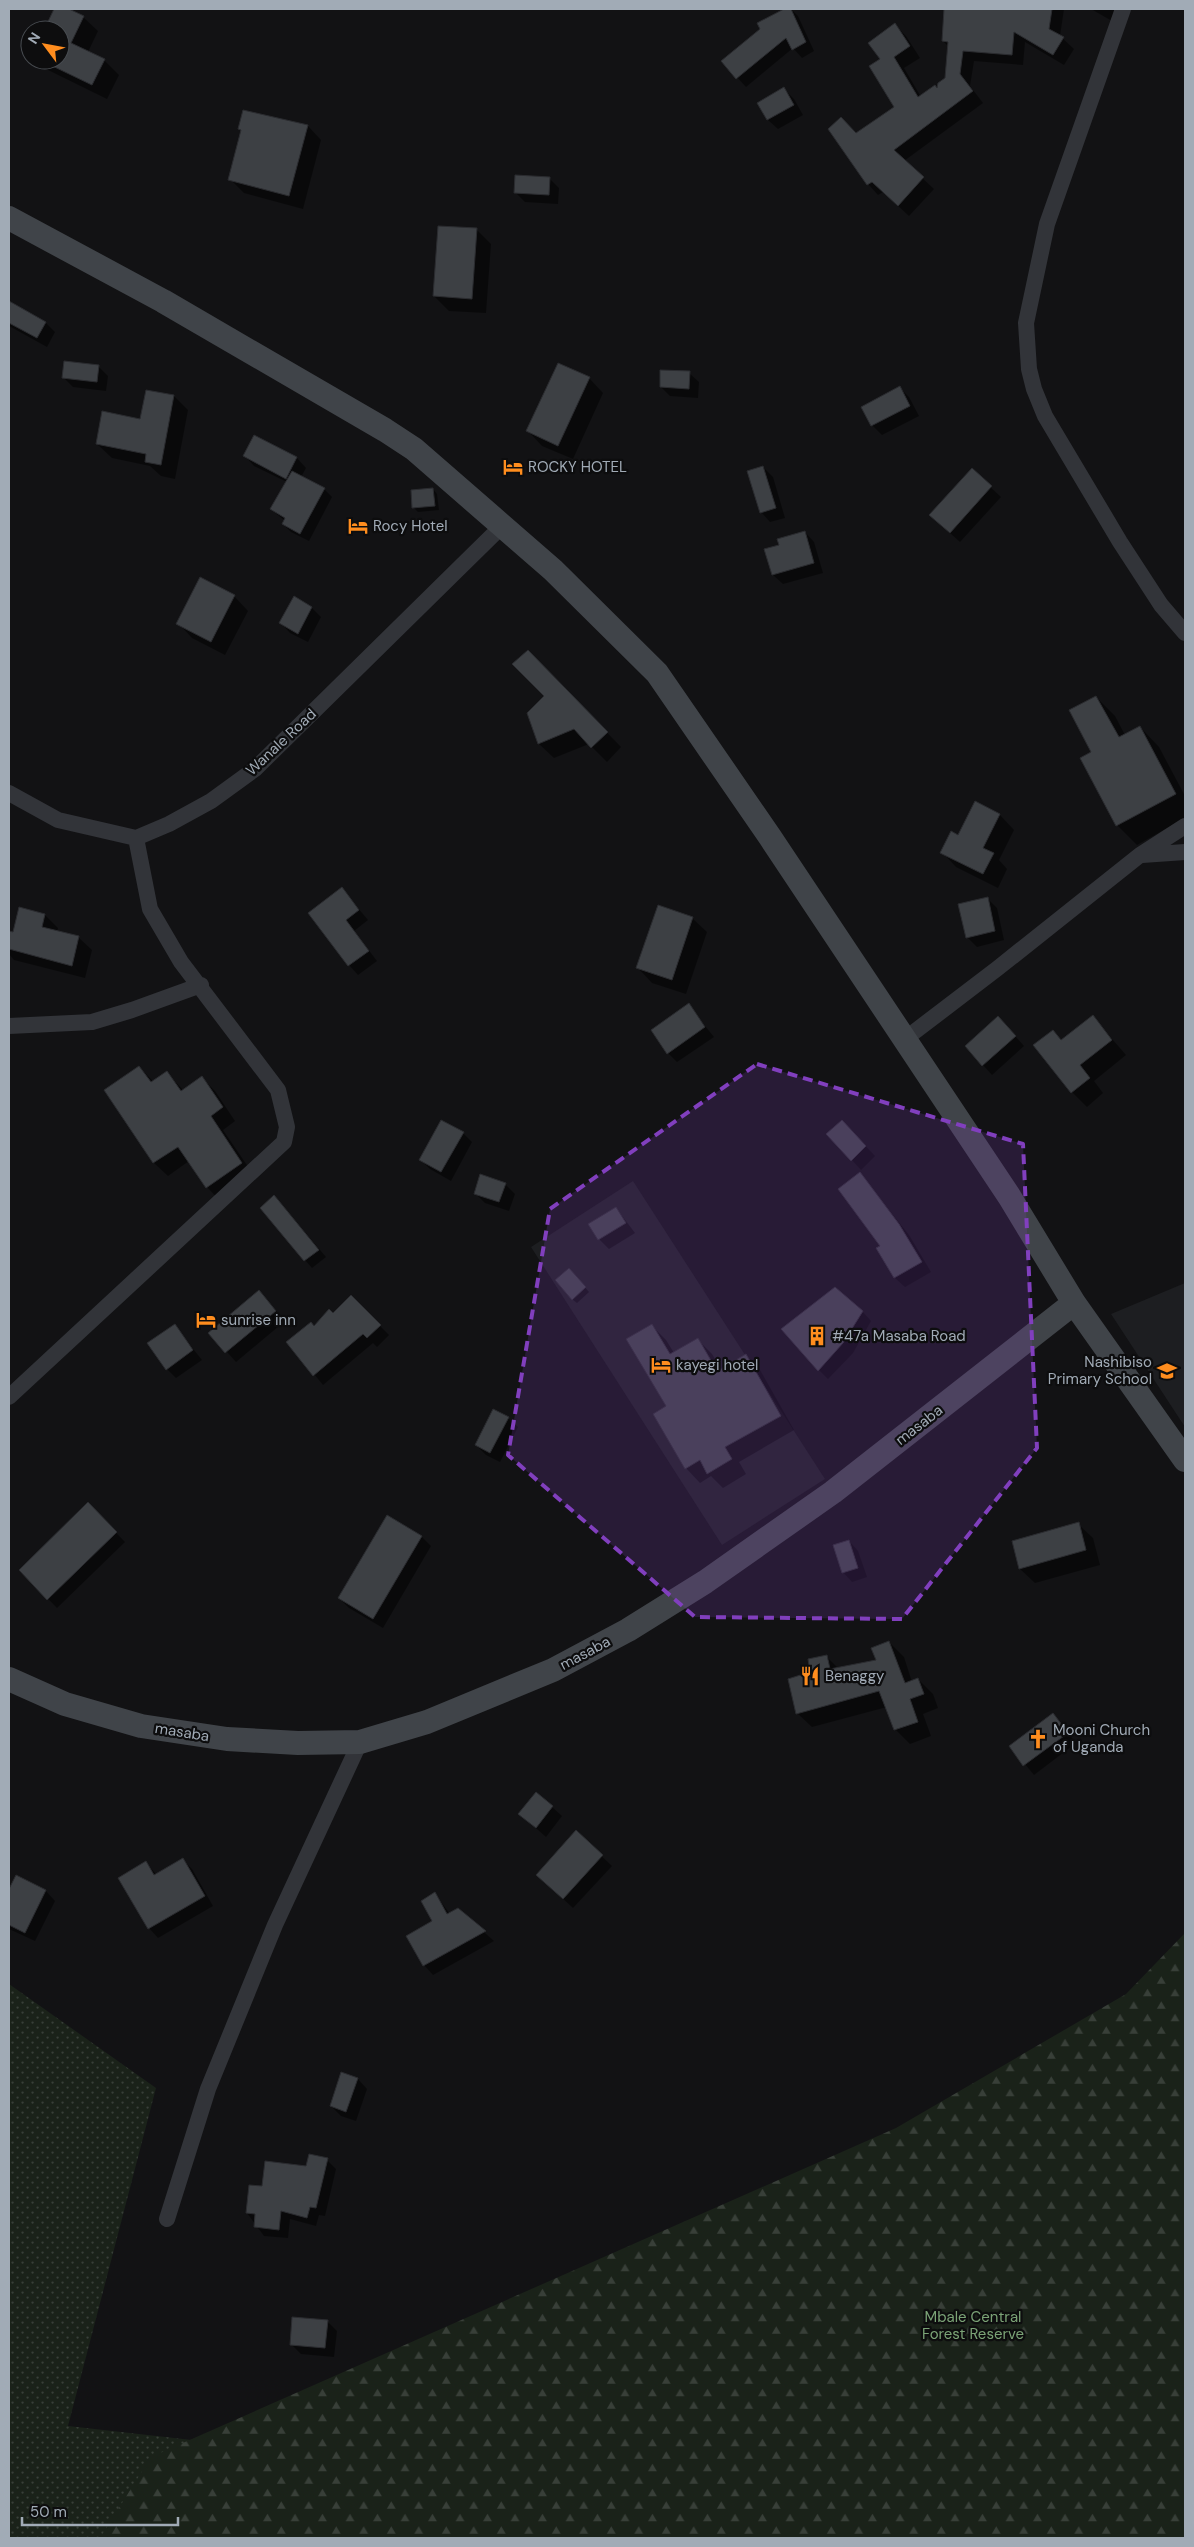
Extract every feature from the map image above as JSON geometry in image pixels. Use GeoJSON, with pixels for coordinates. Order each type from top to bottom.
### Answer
{"type":"FeatureCollection","features":[{"type":"Feature","properties":{"kind":"street"},"geometry":{"type":"LineString","coordinates":[[1123,9],[1047,224],[1026,323],[1030,369],[1034,389],[1045,416],[1130,558],[1161,606],[1185,633]]}},
{"type":"Feature","properties":{"kind":"street"},"geometry":{"type":"LineString","coordinates":[[9,218],[138,287],[385,430],[414,449],[554,570],[657,673],[1009,1196],[1074,1303],[1185,1460]]}},
{"type":"Feature","properties":{"kind":"street","name":"Wanale Road"},"geometry":{"type":"LineString","coordinates":[[136,838],[169,824],[211,801],[255,769],[503,525]]}},
{"type":"Feature","properties":{"kind":"street"},"geometry":{"type":"LineString","coordinates":[[9,793],[58,820],[136,838],[150,909],[182,962],[278,1090],[287,1127],[284,1142],[9,1397]]}},
{"type":"Feature","properties":{"kind":"street"},"geometry":{"type":"LineString","coordinates":[[905,1039],[1140,856],[1185,826]]}},
{"type":"Feature","properties":{"kind":"street"},"geometry":{"type":"LineString","coordinates":[[1140,856],[1185,852]]}},
{"type":"Feature","properties":{"kind":"street"},"geometry":{"type":"LineString","coordinates":[[9,1026],[92,1022],[201,985]]}},
{"type":"Feature","properties":{"kind":"street","name":"masaba"},"geometry":{"type":"LineString","coordinates":[[9,1679],[65,1704],[141,1726],[227,1739],[298,1743],[360,1742],[427,1722],[553,1670],[628,1630],[705,1582],[833,1492],[1074,1303]]}},
{"type":"Feature","properties":{"kind":"street"},"geometry":{"type":"LineString","coordinates":[[167,2219],[208,2090],[275,1925],[360,1742]]}},
{"type":"Feature","properties":{"kind":"highlighted area"},"geometry":{"type":"Polygon","coordinates":[[[757,1064],[1023,1144],[1037,1448],[902,1619],[695,1617],[508,1455],[550,1209],[757,1064]]]}},
{"type":"Feature","properties":{"kind":"shaded area","name":"kayegi hotel"},"geometry":{"type":"Polygon","coordinates":[[[633,1181],[825,1479],[722,1545],[531,1247],[633,1181]]]}},
{"type":"Feature","properties":{"kind":"shaded area","name":"Nashibiso Primary School"},"geometry":{"type":"Polygon","coordinates":[[[1185,1283],[1185,1427],[1111,1314],[1185,1283]]]}},
{"type":"Feature","properties":{"kind":"green space","name":"Mbale Central Forest Reserve"},"geometry":{"type":"Polygon","coordinates":[[[1185,1933],[1185,2538],[100,2538],[151,2457],[896,2128],[1126,1994],[1185,1933]]]}},
{"type":"Feature","properties":{"kind":"green space"},"geometry":{"type":"Polygon","coordinates":[[[9,1984],[156,2088],[68,2426],[521,2477],[482,2538],[9,2538],[9,1984]]]}},
{"type":"Feature","properties":{"kind":"building"},"geometry":{"type":"Polygon","coordinates":[[[54,9],[69,9],[84,16],[71,43],[105,59],[92,85],[61,70],[70,70],[70,20],[49,20],[54,9]]]}},
{"type":"Feature","properties":{"kind":"building"},"geometry":{"type":"Polygon","coordinates":[[[784,9],[791,9],[806,42],[792,50],[786,38],[736,79],[721,61],[760,29],[757,23],[784,9]]]}},
{"type":"Feature","properties":{"kind":"building"},"geometry":{"type":"Polygon","coordinates":[[[944,9],[1052,9],[1049,29],[1064,37],[1053,55],[1014,32],[1012,55],[963,51],[960,74],[973,91],[894,150],[924,177],[898,206],[872,182],[867,185],[828,129],[841,117],[856,133],[894,107],[869,66],[880,59],[868,43],[895,23],[910,46],[894,57],[918,97],[935,85],[937,88],[938,83],[945,78],[948,42],[942,41],[944,9]]]}},
{"type":"Feature","properties":{"kind":"building"},"geometry":{"type":"Polygon","coordinates":[[[784,87],[794,105],[767,120],[757,103],[784,87]]]}},
{"type":"Feature","properties":{"kind":"building"},"geometry":{"type":"Polygon","coordinates":[[[243,110],[308,125],[289,196],[228,180],[241,130],[238,129],[243,110]]]}},
{"type":"Feature","properties":{"kind":"building"},"geometry":{"type":"Polygon","coordinates":[[[515,175],[550,177],[549,195],[514,193],[515,175]]]}},
{"type":"Feature","properties":{"kind":"building"},"geometry":{"type":"Polygon","coordinates":[[[438,226],[477,228],[472,299],[433,296],[438,226]]]}},
{"type":"Feature","properties":{"kind":"building"},"geometry":{"type":"Polygon","coordinates":[[[9,301],[46,322],[37,338],[9,323],[9,301]]]}},
{"type":"Feature","properties":{"kind":"building"},"geometry":{"type":"Polygon","coordinates":[[[64,361],[99,365],[97,382],[62,378],[64,361]]]}},
{"type":"Feature","properties":{"kind":"building"},"geometry":{"type":"Polygon","coordinates":[[[558,363],[590,377],[558,446],[526,431],[558,363]]]}},
{"type":"Feature","properties":{"kind":"building"},"geometry":{"type":"Polygon","coordinates":[[[660,370],[690,371],[689,389],[660,387],[660,370]]]}},
{"type":"Feature","properties":{"kind":"building"},"geometry":{"type":"Polygon","coordinates":[[[900,386],[910,406],[871,426],[861,407],[900,386]]]}},
{"type":"Feature","properties":{"kind":"building"},"geometry":{"type":"Polygon","coordinates":[[[146,390],[174,395],[161,465],[145,462],[146,454],[96,444],[102,411],[140,419],[146,390]]]}},
{"type":"Feature","properties":{"kind":"building"},"geometry":{"type":"Polygon","coordinates":[[[254,435],[297,457],[286,479],[243,456],[254,435]]]}},
{"type":"Feature","properties":{"kind":"building"},"geometry":{"type":"Polygon","coordinates":[[[763,466],[776,508],[760,513],[747,471],[763,466]]]}},
{"type":"Feature","properties":{"kind":"building"},"geometry":{"type":"Polygon","coordinates":[[[972,468],[992,486],[950,533],[929,515],[972,468]]]}},
{"type":"Feature","properties":{"kind":"building"},"geometry":{"type":"Polygon","coordinates":[[[292,471],[325,488],[300,534],[282,524],[285,518],[270,509],[292,471]]]}},
{"type":"Feature","properties":{"kind":"building","name":"Rocy Hotel"},"geometry":{"type":"Polygon","coordinates":[[[433,488],[435,506],[412,508],[411,490],[433,488]]]}},
{"type":"Feature","properties":{"kind":"building"},"geometry":{"type":"Polygon","coordinates":[[[805,531],[814,563],[772,575],[764,549],[779,545],[777,539],[805,531]]]}},
{"type":"Feature","properties":{"kind":"building"},"geometry":{"type":"Polygon","coordinates":[[[200,577],[235,595],[211,642],[176,624],[200,577]]]}},
{"type":"Feature","properties":{"kind":"building"},"geometry":{"type":"Polygon","coordinates":[[[294,596],[312,607],[298,634],[279,623],[294,596]]]}},
{"type":"Feature","properties":{"kind":"building"},"geometry":{"type":"Polygon","coordinates":[[[528,650],[608,732],[591,748],[574,729],[538,744],[527,713],[544,696],[512,664],[528,650]]]}},
{"type":"Feature","properties":{"kind":"building"},"geometry":{"type":"Polygon","coordinates":[[[1096,696],[1119,737],[1140,726],[1176,794],[1116,826],[1080,758],[1091,752],[1069,710],[1096,696]]]}},
{"type":"Feature","properties":{"kind":"building"},"geometry":{"type":"Polygon","coordinates":[[[975,801],[1000,814],[983,848],[994,853],[983,874],[940,853],[951,831],[958,835],[975,801]]]}},
{"type":"Feature","properties":{"kind":"building"},"geometry":{"type":"Polygon","coordinates":[[[342,887],[359,910],[346,920],[369,951],[348,966],[308,913],[342,887]]]}},
{"type":"Feature","properties":{"kind":"building"},"geometry":{"type":"Polygon","coordinates":[[[988,897],[995,931],[966,938],[958,904],[988,897]]]}},
{"type":"Feature","properties":{"kind":"building"},"geometry":{"type":"Polygon","coordinates":[[[658,905],[693,917],[672,980],[636,968],[658,905]]]}},
{"type":"Feature","properties":{"kind":"building"},"geometry":{"type":"Polygon","coordinates":[[[19,907],[45,914],[42,927],[79,936],[72,966],[9,949],[9,931],[13,932],[19,907]]]}},
{"type":"Feature","properties":{"kind":"building"},"geometry":{"type":"Polygon","coordinates":[[[689,1003],[705,1027],[667,1054],[651,1030],[689,1003]]]}},
{"type":"Feature","properties":{"kind":"building"},"geometry":{"type":"Polygon","coordinates":[[[1093,1015],[1112,1040],[1080,1065],[1090,1078],[1071,1093],[1033,1045],[1053,1030],[1061,1040],[1093,1015]]]}},
{"type":"Feature","properties":{"kind":"building"},"geometry":{"type":"Polygon","coordinates":[[[998,1016],[1016,1036],[982,1066],[965,1046],[998,1016]]]}},
{"type":"Feature","properties":{"kind":"building"},"geometry":{"type":"Polygon","coordinates":[[[139,1066],[151,1082],[167,1071],[181,1091],[202,1076],[223,1107],[211,1116],[242,1163],[206,1188],[178,1147],[153,1163],[104,1090],[139,1066]]]}},
{"type":"Feature","properties":{"kind":"building"},"geometry":{"type":"Polygon","coordinates":[[[441,1120],[464,1132],[441,1172],[419,1160],[441,1120]]]}},
{"type":"Feature","properties":{"kind":"building"},"geometry":{"type":"Polygon","coordinates":[[[842,1120],[866,1146],[851,1161],[826,1134],[842,1120]]]}},
{"type":"Feature","properties":{"kind":"building"},"geometry":{"type":"Polygon","coordinates":[[[860,1172],[899,1224],[922,1262],[894,1278],[876,1248],[880,1246],[838,1189],[860,1172]]]}},
{"type":"Feature","properties":{"kind":"building"},"geometry":{"type":"Polygon","coordinates":[[[480,1174],[506,1183],[499,1202],[474,1194],[480,1174]]]}},
{"type":"Feature","properties":{"kind":"building"},"geometry":{"type":"Polygon","coordinates":[[[274,1195],[319,1250],[304,1261],[260,1208],[274,1195]]]}},
{"type":"Feature","properties":{"kind":"building"},"geometry":{"type":"Polygon","coordinates":[[[616,1207],[626,1223],[598,1240],[588,1224],[616,1207]]]}},
{"type":"Feature","properties":{"kind":"building"},"geometry":{"type":"Polygon","coordinates":[[[569,1268],[586,1287],[572,1300],[555,1280],[569,1268]]]}},
{"type":"Feature","properties":{"kind":"building","name":"#47a Masaba Road"},"geometry":{"type":"Polygon","coordinates":[[[835,1287],[863,1311],[843,1343],[818,1371],[781,1329],[835,1287]]]}},
{"type":"Feature","properties":{"kind":"building"},"geometry":{"type":"Polygon","coordinates":[[[259,1290],[276,1311],[225,1353],[208,1333],[259,1290]]]}},
{"type":"Feature","properties":{"kind":"building"},"geometry":{"type":"Polygon","coordinates":[[[351,1295],[381,1325],[367,1338],[363,1334],[313,1376],[286,1342],[311,1322],[314,1326],[329,1309],[333,1313],[351,1295]]]}},
{"type":"Feature","properties":{"kind":"building"},"geometry":{"type":"Polygon","coordinates":[[[175,1324],[193,1350],[166,1370],[147,1343],[175,1324]]]}},
{"type":"Feature","properties":{"kind":"building"},"geometry":{"type":"Polygon","coordinates":[[[652,1324],[670,1354],[698,1338],[717,1371],[746,1354],[781,1416],[725,1447],[732,1459],[707,1474],[700,1460],[685,1469],[653,1414],[666,1406],[626,1339],[652,1324]]]}},
{"type":"Feature","properties":{"kind":"building"},"geometry":{"type":"Polygon","coordinates":[[[493,1409],[509,1417],[490,1453],[475,1445],[493,1409]]]}},
{"type":"Feature","properties":{"kind":"building"},"geometry":{"type":"Polygon","coordinates":[[[88,1502],[117,1532],[47,1600],[19,1570],[88,1502]]]}},
{"type":"Feature","properties":{"kind":"building"},"geometry":{"type":"Polygon","coordinates":[[[387,1515],[422,1536],[373,1619],[338,1598],[387,1515]]]}},
{"type":"Feature","properties":{"kind":"building"},"geometry":{"type":"Polygon","coordinates":[[[1079,1522],[1086,1550],[1019,1569],[1012,1541],[1079,1522]]]}},
{"type":"Feature","properties":{"kind":"building"},"geometry":{"type":"Polygon","coordinates":[[[849,1540],[858,1568],[842,1573],[833,1545],[849,1540]]]}},
{"type":"Feature","properties":{"kind":"building"},"geometry":{"type":"Polygon","coordinates":[[[889,1641],[905,1683],[918,1678],[924,1694],[910,1699],[918,1722],[894,1730],[879,1691],[796,1714],[788,1679],[810,1672],[808,1659],[827,1655],[830,1669],[876,1660],[871,1648],[889,1641]]]}},
{"type":"Feature","properties":{"kind":"building","name":"Mooni Church of Uganda"},"geometry":{"type":"Polygon","coordinates":[[[1053,1713],[1068,1733],[1023,1766],[1009,1746],[1053,1713]]]}},
{"type":"Feature","properties":{"kind":"building"},"geometry":{"type":"Polygon","coordinates":[[[536,1792],[553,1806],[536,1828],[518,1814],[536,1792]]]}},
{"type":"Feature","properties":{"kind":"building"},"geometry":{"type":"Polygon","coordinates":[[[576,1830],[603,1855],[563,1899],[536,1875],[576,1830]]]}},
{"type":"Feature","properties":{"kind":"building"},"geometry":{"type":"Polygon","coordinates":[[[183,1858],[205,1896],[148,1929],[118,1878],[146,1861],[154,1875],[183,1858]]]}},
{"type":"Feature","properties":{"kind":"building"},"geometry":{"type":"Polygon","coordinates":[[[16,1875],[46,1890],[25,1933],[9,1925],[9,1889],[16,1875]]]}},
{"type":"Feature","properties":{"kind":"building"},"geometry":{"type":"Polygon","coordinates":[[[435,1892],[447,1914],[458,1908],[486,1931],[423,1966],[406,1936],[432,1921],[421,1901],[435,1892]]]}},
{"type":"Feature","properties":{"kind":"building"},"geometry":{"type":"Polygon","coordinates":[[[341,2072],[358,2078],[346,2112],[330,2106],[341,2072]]]}},
{"type":"Feature","properties":{"kind":"building"},"geometry":{"type":"Polygon","coordinates":[[[309,2154],[328,2158],[316,2208],[310,2207],[307,2218],[281,2211],[279,2230],[254,2227],[255,2214],[246,2213],[249,2185],[262,2186],[265,2161],[306,2166],[309,2154]]]}},
{"type":"Feature","properties":{"kind":"building"},"geometry":{"type":"Polygon","coordinates":[[[292,2317],[328,2320],[325,2348],[290,2345],[292,2317]]]}},
{"type":"Feature","properties":{"kind":"place","name":"ROCKY HOTEL"},"geometry":{"type":"Point","coordinates":[513,467]}},
{"type":"Feature","properties":{"kind":"place","name":"Rocy Hotel"},"geometry":{"type":"Point","coordinates":[358,526]}},
{"type":"Feature","properties":{"kind":"place","name":"sunrise inn"},"geometry":{"type":"Point","coordinates":[206,1320]}},
{"type":"Feature","properties":{"kind":"place","name":"#47a Masaba Road"},"geometry":{"type":"Point","coordinates":[817,1336]}},
{"type":"Feature","properties":{"kind":"place","name":"kayegi hotel"},"geometry":{"type":"Point","coordinates":[661,1365]}},
{"type":"Feature","properties":{"kind":"place","name":"Nashibiso Primary School"},"geometry":{"type":"Point","coordinates":[1167,1371]}},
{"type":"Feature","properties":{"kind":"place","name":"Benaggy"},"geometry":{"type":"Point","coordinates":[810,1676]}},
{"type":"Feature","properties":{"kind":"place","name":"Mooni Church of Uganda"},"geometry":{"type":"Point","coordinates":[1038,1739]}}]}
